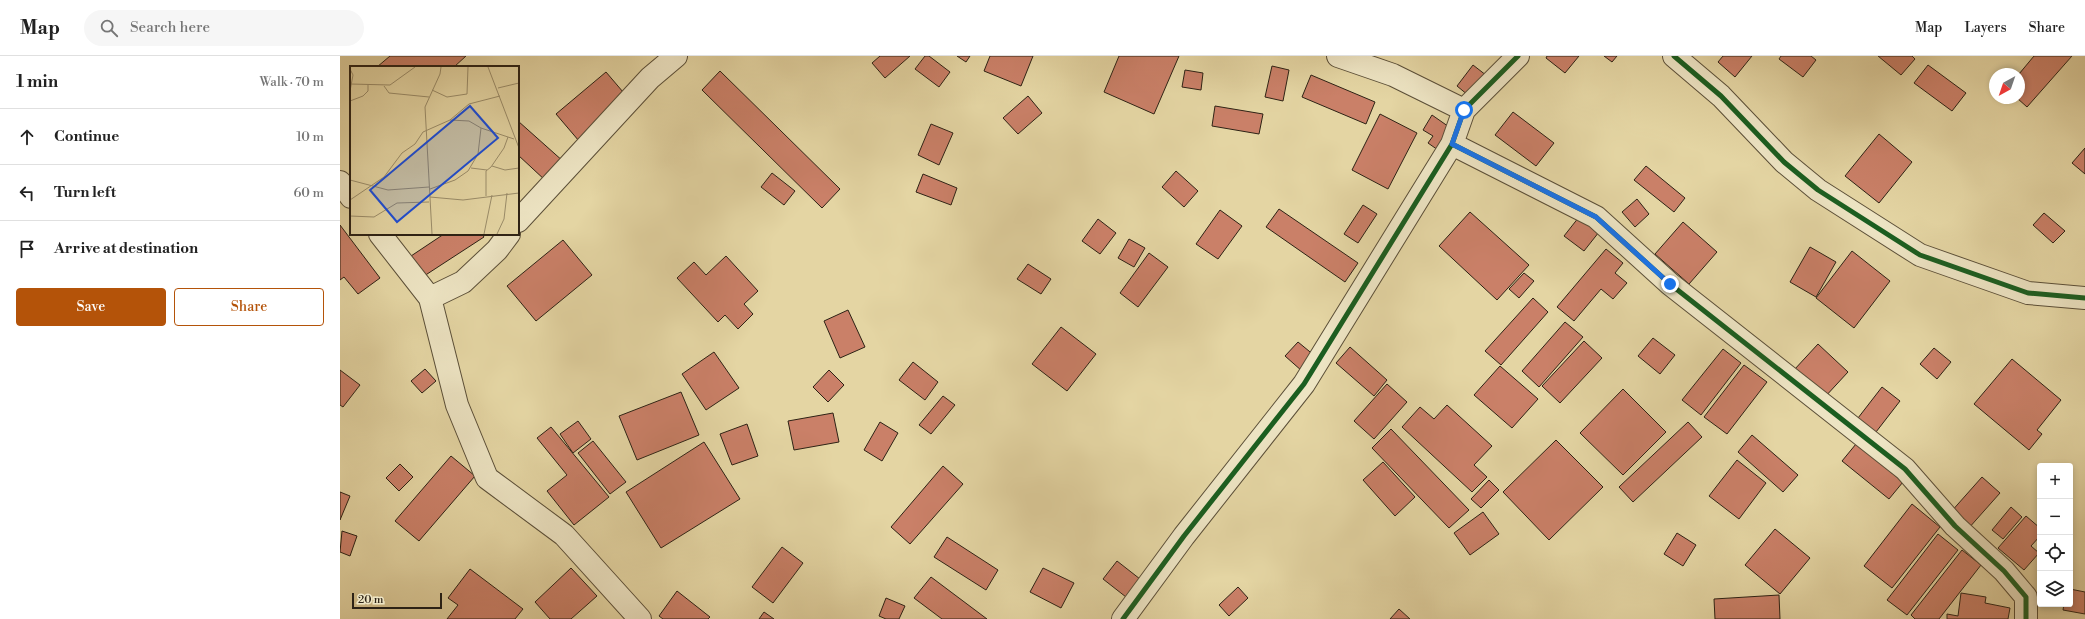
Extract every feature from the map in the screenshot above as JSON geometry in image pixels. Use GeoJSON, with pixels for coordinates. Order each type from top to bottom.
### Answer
{"type":"FeatureCollection","features":[{"type":"Feature","properties":{"kind":"street"},"geometry":{"type":"LineString","coordinates":[[519,220],[650,78],[676,56]]}},
{"type":"Feature","properties":{"kind":"street"},"geometry":{"type":"LineString","coordinates":[[1338,56],[1393,75],[1464,110]]}},
{"type":"Feature","properties":{"kind":"street"},"geometry":{"type":"LineString","coordinates":[[1123,619],[1184,536],[1304,384],[1452,144],[1464,110],[1518,56]]}},
{"type":"Feature","properties":{"kind":"street"},"geometry":{"type":"LineString","coordinates":[[1674,56],[1721,96],[1784,162],[1818,190],[1920,255],[2028,293],[2085,298]]}},
{"type":"Feature","properties":{"kind":"street"},"geometry":{"type":"LineString","coordinates":[[1452,144],[1596,217],[1670,284],[1906,469],[1955,526],[2004,571],[2026,597],[2026,619]]}},
{"type":"Feature","properties":{"kind":"street"},"geometry":{"type":"LineString","coordinates":[[340,182],[350,196]]}},
{"type":"Feature","properties":{"kind":"street"},"geometry":{"type":"LineString","coordinates":[[381,235],[430,298],[457,405],[487,478],[564,535],[640,619]]}},
{"type":"Feature","properties":{"kind":"street"},"geometry":{"type":"LineString","coordinates":[[430,298],[464,282],[498,250],[508,235]]}},
{"type":"Feature","properties":{"kind":"building"},"geometry":{"type":"Polygon","coordinates":[[[390,56],[466,56],[455,66],[378,66],[390,56]]]}},
{"type":"Feature","properties":{"kind":"building"},"geometry":{"type":"Polygon","coordinates":[[[880,56],[910,56],[885,78],[872,63],[880,56]]]}},
{"type":"Feature","properties":{"kind":"building"},"geometry":{"type":"Polygon","coordinates":[[[925,56],[929,56],[950,72],[939,87],[915,69],[925,56]]]}},
{"type":"Feature","properties":{"kind":"building"},"geometry":{"type":"Polygon","coordinates":[[[957,56],[970,56],[966,62],[957,56]]]}},
{"type":"Feature","properties":{"kind":"building"},"geometry":{"type":"Polygon","coordinates":[[[990,56],[1033,56],[1021,86],[984,71],[990,56]]]}},
{"type":"Feature","properties":{"kind":"building"},"geometry":{"type":"Polygon","coordinates":[[[1119,56],[1179,56],[1154,114],[1104,92],[1119,56]]]}},
{"type":"Feature","properties":{"kind":"building"},"geometry":{"type":"Polygon","coordinates":[[[1547,56],[1579,56],[1565,73],[1546,58],[1547,56]]]}},
{"type":"Feature","properties":{"kind":"building"},"geometry":{"type":"Polygon","coordinates":[[[1604,56],[1617,56],[1612,62],[1604,56]]]}},
{"type":"Feature","properties":{"kind":"building"},"geometry":{"type":"Polygon","coordinates":[[[1723,56],[1752,56],[1735,77],[1718,62],[1723,56]]]}},
{"type":"Feature","properties":{"kind":"building"},"geometry":{"type":"Polygon","coordinates":[[[1781,56],[1811,56],[1816,60],[1803,77],[1779,59],[1781,56]]]}},
{"type":"Feature","properties":{"kind":"building"},"geometry":{"type":"Polygon","coordinates":[[[1878,56],[1912,56],[1915,59],[1901,75],[1878,56]]]}},
{"type":"Feature","properties":{"kind":"building"},"geometry":{"type":"Polygon","coordinates":[[[2034,56],[2072,56],[2027,107],[2024,104],[2025,104],[2024,68],[2034,56]]]}},
{"type":"Feature","properties":{"kind":"building"},"geometry":{"type":"Polygon","coordinates":[[[1473,65],[1491,79],[1474,100],[1457,86],[1473,65]]]}},
{"type":"Feature","properties":{"kind":"building"},"geometry":{"type":"Polygon","coordinates":[[[1928,65],[1966,93],[1952,111],[1914,83],[1928,65]]]}},
{"type":"Feature","properties":{"kind":"building"},"geometry":{"type":"Polygon","coordinates":[[[1272,66],[1289,70],[1283,101],[1265,97],[1272,66]]]}},
{"type":"Feature","properties":{"kind":"building"},"geometry":{"type":"Polygon","coordinates":[[[1185,70],[1203,73],[1201,90],[1182,87],[1185,70]]]}},
{"type":"Feature","properties":{"kind":"building"},"geometry":{"type":"Polygon","coordinates":[[[720,71],[840,189],[822,208],[702,90],[720,71]]]}},
{"type":"Feature","properties":{"kind":"building"},"geometry":{"type":"Polygon","coordinates":[[[606,72],[629,99],[579,141],[556,114],[606,72]]]}},
{"type":"Feature","properties":{"kind":"building"},"geometry":{"type":"Polygon","coordinates":[[[1311,75],[1375,102],[1366,124],[1302,97],[1311,75]]]}},
{"type":"Feature","properties":{"kind":"building"},"geometry":{"type":"Polygon","coordinates":[[[1028,96],[1042,113],[1018,134],[1003,118],[1028,96]]]}},
{"type":"Feature","properties":{"kind":"building"},"geometry":{"type":"Polygon","coordinates":[[[1215,106],[1263,114],[1259,134],[1212,126],[1215,106]]]}},
{"type":"Feature","properties":{"kind":"building"},"geometry":{"type":"Polygon","coordinates":[[[1513,112],[1554,143],[1536,166],[1495,135],[1513,112]]]}},
{"type":"Feature","properties":{"kind":"building"},"geometry":{"type":"Polygon","coordinates":[[[1380,114],[1417,133],[1388,189],[1352,170],[1380,114]]]}},
{"type":"Feature","properties":{"kind":"building"},"geometry":{"type":"Polygon","coordinates":[[[1432,115],[1452,129],[1438,150],[1428,143],[1433,136],[1423,130],[1432,115]]]}},
{"type":"Feature","properties":{"kind":"building"},"geometry":{"type":"Polygon","coordinates":[[[519,122],[564,162],[546,181],[519,156],[519,122]]]}},
{"type":"Feature","properties":{"kind":"building"},"geometry":{"type":"Polygon","coordinates":[[[931,124],[953,133],[939,165],[918,155],[931,124]]]}},
{"type":"Feature","properties":{"kind":"building"},"geometry":{"type":"Polygon","coordinates":[[[1879,134],[1912,162],[1879,203],[1845,176],[1879,134]]]}},
{"type":"Feature","properties":{"kind":"building"},"geometry":{"type":"Polygon","coordinates":[[[2085,148],[2085,174],[2072,163],[2085,148]]]}},
{"type":"Feature","properties":{"kind":"building"},"geometry":{"type":"Polygon","coordinates":[[[1646,166],[1685,198],[1674,212],[1634,180],[1646,166]]]}},
{"type":"Feature","properties":{"kind":"building"},"geometry":{"type":"Polygon","coordinates":[[[1176,171],[1198,191],[1184,207],[1162,187],[1176,171]]]}},
{"type":"Feature","properties":{"kind":"building"},"geometry":{"type":"Polygon","coordinates":[[[772,173],[795,191],[784,205],[761,187],[772,173]]]}},
{"type":"Feature","properties":{"kind":"building"},"geometry":{"type":"Polygon","coordinates":[[[923,174],[957,188],[951,205],[916,192],[923,174]]]}},
{"type":"Feature","properties":{"kind":"building"},"geometry":{"type":"Polygon","coordinates":[[[1637,199],[1649,214],[1635,227],[1622,212],[1637,199]]]}},
{"type":"Feature","properties":{"kind":"building"},"geometry":{"type":"Polygon","coordinates":[[[1363,205],[1377,214],[1358,243],[1344,234],[1363,205]]]}},
{"type":"Feature","properties":{"kind":"building"},"geometry":{"type":"Polygon","coordinates":[[[1279,209],[1358,263],[1345,282],[1266,227],[1279,209]]]}},
{"type":"Feature","properties":{"kind":"building"},"geometry":{"type":"Polygon","coordinates":[[[1220,210],[1242,226],[1218,259],[1196,244],[1220,210]]]}},
{"type":"Feature","properties":{"kind":"building"},"geometry":{"type":"Polygon","coordinates":[[[1470,212],[1529,265],[1497,300],[1439,246],[1470,212]]]}},
{"type":"Feature","properties":{"kind":"building"},"geometry":{"type":"Polygon","coordinates":[[[2044,213],[2065,231],[2053,243],[2033,225],[2044,213]]]}},
{"type":"Feature","properties":{"kind":"building"},"geometry":{"type":"Polygon","coordinates":[[[1579,217],[1599,232],[1584,251],[1564,236],[1579,217]]]}},
{"type":"Feature","properties":{"kind":"building"},"geometry":{"type":"Polygon","coordinates":[[[1098,219],[1116,233],[1100,254],[1082,241],[1098,219]]]}},
{"type":"Feature","properties":{"kind":"building"},"geometry":{"type":"Polygon","coordinates":[[[1683,222],[1717,252],[1689,284],[1655,254],[1683,222]]]}},
{"type":"Feature","properties":{"kind":"building"},"geometry":{"type":"Polygon","coordinates":[[[340,225],[380,278],[358,294],[344,277],[340,280],[340,225]]]}},
{"type":"Feature","properties":{"kind":"building"},"geometry":{"type":"Polygon","coordinates":[[[442,235],[483,235],[484,237],[421,278],[408,258],[442,235]]]}},
{"type":"Feature","properties":{"kind":"building"},"geometry":{"type":"Polygon","coordinates":[[[1129,239],[1145,248],[1134,267],[1118,258],[1129,239]]]}},
{"type":"Feature","properties":{"kind":"building"},"geometry":{"type":"Polygon","coordinates":[[[563,240],[592,275],[536,321],[507,286],[563,240]]]}},
{"type":"Feature","properties":{"kind":"building"},"geometry":{"type":"Polygon","coordinates":[[[1810,247],[1836,262],[1816,297],[1790,282],[1810,247]]]}},
{"type":"Feature","properties":{"kind":"building"},"geometry":{"type":"Polygon","coordinates":[[[1606,249],[1623,263],[1615,273],[1627,283],[1613,299],[1601,289],[1574,321],[1557,307],[1606,249]]]}},
{"type":"Feature","properties":{"kind":"building"},"geometry":{"type":"Polygon","coordinates":[[[1852,251],[1890,281],[1854,328],[1816,298],[1852,251]]]}},
{"type":"Feature","properties":{"kind":"building"},"geometry":{"type":"Polygon","coordinates":[[[1149,253],[1168,267],[1138,307],[1120,293],[1149,253]]]}},
{"type":"Feature","properties":{"kind":"building"},"geometry":{"type":"Polygon","coordinates":[[[726,256],[758,291],[744,304],[753,314],[738,329],[725,315],[718,322],[677,278],[694,262],[706,275],[726,256]]]}},
{"type":"Feature","properties":{"kind":"building"},"geometry":{"type":"Polygon","coordinates":[[[1028,264],[1051,279],[1041,294],[1017,279],[1028,264]]]}},
{"type":"Feature","properties":{"kind":"building"},"geometry":{"type":"Polygon","coordinates":[[[1524,273],[1534,281],[1519,298],[1509,289],[1524,273]]]}},
{"type":"Feature","properties":{"kind":"building"},"geometry":{"type":"Polygon","coordinates":[[[1533,298],[1548,312],[1501,365],[1485,351],[1533,298]]]}},
{"type":"Feature","properties":{"kind":"building"},"geometry":{"type":"Polygon","coordinates":[[[848,310],[865,347],[840,358],[824,321],[848,310]]]}},
{"type":"Feature","properties":{"kind":"building"},"geometry":{"type":"Polygon","coordinates":[[[1565,322],[1583,337],[1539,387],[1522,371],[1565,322]]]}},
{"type":"Feature","properties":{"kind":"building"},"geometry":{"type":"Polygon","coordinates":[[[1061,327],[1096,354],[1067,391],[1032,364],[1061,327]]]}},
{"type":"Feature","properties":{"kind":"building"},"geometry":{"type":"Polygon","coordinates":[[[1653,338],[1675,355],[1660,374],[1638,356],[1653,338]]]}},
{"type":"Feature","properties":{"kind":"building"},"geometry":{"type":"Polygon","coordinates":[[[1584,341],[1602,358],[1560,403],[1542,386],[1584,341]]]}},
{"type":"Feature","properties":{"kind":"building"},"geometry":{"type":"Polygon","coordinates":[[[1298,342],[1315,356],[1302,371],[1285,356],[1298,342]]]}},
{"type":"Feature","properties":{"kind":"building"},"geometry":{"type":"Polygon","coordinates":[[[1818,344],[1848,372],[1824,398],[1794,370],[1818,344]]]}},
{"type":"Feature","properties":{"kind":"building"},"geometry":{"type":"Polygon","coordinates":[[[1350,347],[1387,380],[1374,396],[1336,363],[1350,347]]]}},
{"type":"Feature","properties":{"kind":"building"},"geometry":{"type":"Polygon","coordinates":[[[1934,348],[1951,362],[1937,379],[1920,364],[1934,348]]]}},
{"type":"Feature","properties":{"kind":"building"},"geometry":{"type":"Polygon","coordinates":[[[1723,349],[1741,363],[1701,415],[1682,400],[1723,349]]]}},
{"type":"Feature","properties":{"kind":"building"},"geometry":{"type":"Polygon","coordinates":[[[714,352],[739,388],[706,410],[682,374],[714,352]]]}},
{"type":"Feature","properties":{"kind":"building"},"geometry":{"type":"Polygon","coordinates":[[[2012,359],[2061,400],[2037,430],[2042,434],[2029,450],[1974,404],[2012,359]]]}},
{"type":"Feature","properties":{"kind":"building"},"geometry":{"type":"Polygon","coordinates":[[[913,362],[938,382],[925,400],[899,380],[913,362]]]}},
{"type":"Feature","properties":{"kind":"building"},"geometry":{"type":"Polygon","coordinates":[[[1744,365],[1767,382],[1727,434],[1704,417],[1744,365]]]}},
{"type":"Feature","properties":{"kind":"building"},"geometry":{"type":"Polygon","coordinates":[[[1500,366],[1538,399],[1512,428],[1474,395],[1500,366]]]}},
{"type":"Feature","properties":{"kind":"building"},"geometry":{"type":"Polygon","coordinates":[[[425,369],[436,381],[422,393],[411,381],[425,369]]]}},
{"type":"Feature","properties":{"kind":"building"},"geometry":{"type":"Polygon","coordinates":[[[340,370],[360,385],[343,407],[340,405],[340,370]]]}},
{"type":"Feature","properties":{"kind":"building"},"geometry":{"type":"Polygon","coordinates":[[[829,370],[844,385],[828,402],[813,387],[829,370]]]}},
{"type":"Feature","properties":{"kind":"building"},"geometry":{"type":"Polygon","coordinates":[[[1387,384],[1407,402],[1374,439],[1354,421],[1387,384]]]}},
{"type":"Feature","properties":{"kind":"building"},"geometry":{"type":"Polygon","coordinates":[[[1882,387],[1900,401],[1876,432],[1858,418],[1882,387]]]}},
{"type":"Feature","properties":{"kind":"building"},"geometry":{"type":"Polygon","coordinates":[[[1623,389],[1666,432],[1623,475],[1580,433],[1623,389]]]}},
{"type":"Feature","properties":{"kind":"building"},"geometry":{"type":"Polygon","coordinates":[[[681,392],[699,435],[637,460],[619,416],[681,392]]]}},
{"type":"Feature","properties":{"kind":"building"},"geometry":{"type":"Polygon","coordinates":[[[943,396],[955,405],[931,434],[919,425],[943,396]]]}},
{"type":"Feature","properties":{"kind":"building"},"geometry":{"type":"Polygon","coordinates":[[[1447,405],[1492,446],[1474,465],[1487,477],[1472,492],[1402,427],[1420,407],[1434,419],[1447,405]]]}},
{"type":"Feature","properties":{"kind":"building"},"geometry":{"type":"Polygon","coordinates":[[[833,413],[839,442],[794,450],[788,421],[833,413]]]}},
{"type":"Feature","properties":{"kind":"building"},"geometry":{"type":"Polygon","coordinates":[[[578,421],[591,439],[573,453],[560,434],[578,421]]]}},
{"type":"Feature","properties":{"kind":"building"},"geometry":{"type":"Polygon","coordinates":[[[880,422],[898,433],[882,461],[864,450],[880,422]]]}},
{"type":"Feature","properties":{"kind":"building"},"geometry":{"type":"Polygon","coordinates":[[[1688,422],[1702,437],[1633,502],[1619,487],[1688,422]]]}},
{"type":"Feature","properties":{"kind":"building"},"geometry":{"type":"Polygon","coordinates":[[[747,424],[758,456],[732,465],[720,434],[747,424]]]}},
{"type":"Feature","properties":{"kind":"building"},"geometry":{"type":"Polygon","coordinates":[[[551,427],[609,497],[574,525],[547,491],[567,475],[537,438],[551,427]]]}},
{"type":"Feature","properties":{"kind":"building"},"geometry":{"type":"Polygon","coordinates":[[[1391,429],[1469,510],[1449,528],[1372,448],[1391,429]]]}},
{"type":"Feature","properties":{"kind":"building"},"geometry":{"type":"Polygon","coordinates":[[[1752,435],[1798,475],[1783,492],[1738,452],[1752,435]]]}},
{"type":"Feature","properties":{"kind":"building"},"geometry":{"type":"Polygon","coordinates":[[[1556,440],[1603,487],[1549,540],[1503,492],[1556,440]]]}},
{"type":"Feature","properties":{"kind":"building"},"geometry":{"type":"Polygon","coordinates":[[[593,441],[626,482],[610,494],[578,453],[593,441]]]}},
{"type":"Feature","properties":{"kind":"building"},"geometry":{"type":"Polygon","coordinates":[[[704,442],[740,499],[661,548],[626,492],[704,442]]]}},
{"type":"Feature","properties":{"kind":"building"},"geometry":{"type":"Polygon","coordinates":[[[1856,444],[1903,482],[1889,499],[1842,461],[1856,444]]]}},
{"type":"Feature","properties":{"kind":"building"},"geometry":{"type":"Polygon","coordinates":[[[451,456],[475,476],[419,541],[395,521],[451,456]]]}},
{"type":"Feature","properties":{"kind":"building"},"geometry":{"type":"Polygon","coordinates":[[[1737,460],[1766,483],[1739,519],[1709,496],[1737,460]]]}},
{"type":"Feature","properties":{"kind":"building"},"geometry":{"type":"Polygon","coordinates":[[[1383,462],[1415,497],[1395,516],[1363,480],[1383,462]]]}},
{"type":"Feature","properties":{"kind":"building"},"geometry":{"type":"Polygon","coordinates":[[[400,464],[413,477],[399,491],[386,478],[400,464]]]}},
{"type":"Feature","properties":{"kind":"building"},"geometry":{"type":"Polygon","coordinates":[[[943,466],[963,484],[910,544],[891,527],[943,466]]]}},
{"type":"Feature","properties":{"kind":"building"},"geometry":{"type":"Polygon","coordinates":[[[1982,477],[2000,493],[1968,529],[1950,513],[1982,477]]]}},
{"type":"Feature","properties":{"kind":"building"},"geometry":{"type":"Polygon","coordinates":[[[1489,480],[1499,490],[1481,508],[1471,499],[1489,480]]]}},
{"type":"Feature","properties":{"kind":"building"},"geometry":{"type":"Polygon","coordinates":[[[340,492],[350,496],[340,520],[340,492]]]}},
{"type":"Feature","properties":{"kind":"building"},"geometry":{"type":"Polygon","coordinates":[[[1912,504],[1940,527],[1892,588],[1864,566],[1912,504]]]}},
{"type":"Feature","properties":{"kind":"building"},"geometry":{"type":"Polygon","coordinates":[[[2011,507],[2022,517],[2003,539],[1992,530],[2011,507]]]}},
{"type":"Feature","properties":{"kind":"building"},"geometry":{"type":"Polygon","coordinates":[[[1483,512],[1499,534],[1470,555],[1454,533],[1483,512]]]}},
{"type":"Feature","properties":{"kind":"building"},"geometry":{"type":"Polygon","coordinates":[[[2026,516],[2037,525],[2037,539],[2031,546],[2037,551],[2037,555],[2024,570],[1998,548],[2026,516]]]}},
{"type":"Feature","properties":{"kind":"building"},"geometry":{"type":"Polygon","coordinates":[[[1775,529],[1810,558],[1780,594],[1745,565],[1775,529]]]}},
{"type":"Feature","properties":{"kind":"building"},"geometry":{"type":"Polygon","coordinates":[[[342,531],[357,536],[350,556],[340,552],[342,531]]]}},
{"type":"Feature","properties":{"kind":"building"},"geometry":{"type":"Polygon","coordinates":[[[1677,533],[1696,545],[1683,566],[1664,554],[1677,533]]]}},
{"type":"Feature","properties":{"kind":"building"},"geometry":{"type":"Polygon","coordinates":[[[1938,534],[1958,550],[1907,615],[1887,600],[1938,534]]]}},
{"type":"Feature","properties":{"kind":"building"},"geometry":{"type":"Polygon","coordinates":[[[947,537],[998,570],[986,590],[934,557],[947,537]]]}},
{"type":"Feature","properties":{"kind":"building"},"geometry":{"type":"Polygon","coordinates":[[[782,547],[803,563],[773,603],[752,587],[782,547]]]}},
{"type":"Feature","properties":{"kind":"building"},"geometry":{"type":"Polygon","coordinates":[[[1962,550],[1981,565],[1939,619],[1915,619],[1911,615],[1962,550]]]}},
{"type":"Feature","properties":{"kind":"building"},"geometry":{"type":"Polygon","coordinates":[[[1117,561],[1140,579],[1126,597],[1103,579],[1117,561]]]}},
{"type":"Feature","properties":{"kind":"building"},"geometry":{"type":"Polygon","coordinates":[[[571,568],[597,596],[571,619],[550,619],[535,602],[571,568]]]}},
{"type":"Feature","properties":{"kind":"building"},"geometry":{"type":"Polygon","coordinates":[[[1043,568],[1074,583],[1061,608],[1030,592],[1043,568]]]}},
{"type":"Feature","properties":{"kind":"building"},"geometry":{"type":"Polygon","coordinates":[[[470,569],[523,609],[515,619],[447,619],[458,605],[448,598],[470,569]]]}},
{"type":"Feature","properties":{"kind":"building"},"geometry":{"type":"Polygon","coordinates":[[[931,577],[987,619],[942,619],[914,598],[931,577]]]}},
{"type":"Feature","properties":{"kind":"building"},"geometry":{"type":"Polygon","coordinates":[[[1238,587],[1248,598],[1229,616],[1219,605],[1238,587]]]}},
{"type":"Feature","properties":{"kind":"building"},"geometry":{"type":"Polygon","coordinates":[[[2073,590],[2085,592],[2085,614],[2063,610],[2064,607],[2073,607],[2073,590]]]}},
{"type":"Feature","properties":{"kind":"building"},"geometry":{"type":"Polygon","coordinates":[[[677,591],[710,617],[708,619],[663,619],[659,616],[677,591]]]}},
{"type":"Feature","properties":{"kind":"building"},"geometry":{"type":"Polygon","coordinates":[[[1961,593],[1986,597],[1985,603],[2010,608],[2008,619],[1947,619],[1947,614],[1958,616],[1961,593]]]}},
{"type":"Feature","properties":{"kind":"building"},"geometry":{"type":"Polygon","coordinates":[[[1779,595],[1780,619],[1715,619],[1714,599],[1779,595]]]}},
{"type":"Feature","properties":{"kind":"building"},"geometry":{"type":"Polygon","coordinates":[[[886,598],[905,606],[899,619],[886,619],[879,616],[886,598]]]}},
{"type":"Feature","properties":{"kind":"building"},"geometry":{"type":"Polygon","coordinates":[[[1399,609],[1410,619],[1390,619],[1399,609]]]}},
{"type":"Feature","properties":{"kind":"building"},"geometry":{"type":"Polygon","coordinates":[[[764,612],[774,619],[759,619],[764,612]]]}},
{"type":"Feature","properties":{"kind":"cycle path"},"geometry":{"type":"LineString","coordinates":[[1123,619],[1184,536],[1304,384],[1452,144],[1464,110],[1518,56]]}},
{"type":"Feature","properties":{"kind":"cycle path"},"geometry":{"type":"LineString","coordinates":[[1674,56],[1721,96],[1784,162],[1818,190],[1920,255],[2028,293],[2085,298]]}},
{"type":"Feature","properties":{"kind":"cycle path"},"geometry":{"type":"LineString","coordinates":[[1452,144],[1596,217],[1670,284],[1905,469],[1955,526],[2004,571],[2026,597],[2026,619]]}},
{"type":"Feature","properties":{"kind":"route"},"geometry":{"type":"LineString","coordinates":[[1464,110],[1452,144],[1596,217],[1670,284]]}}]}
